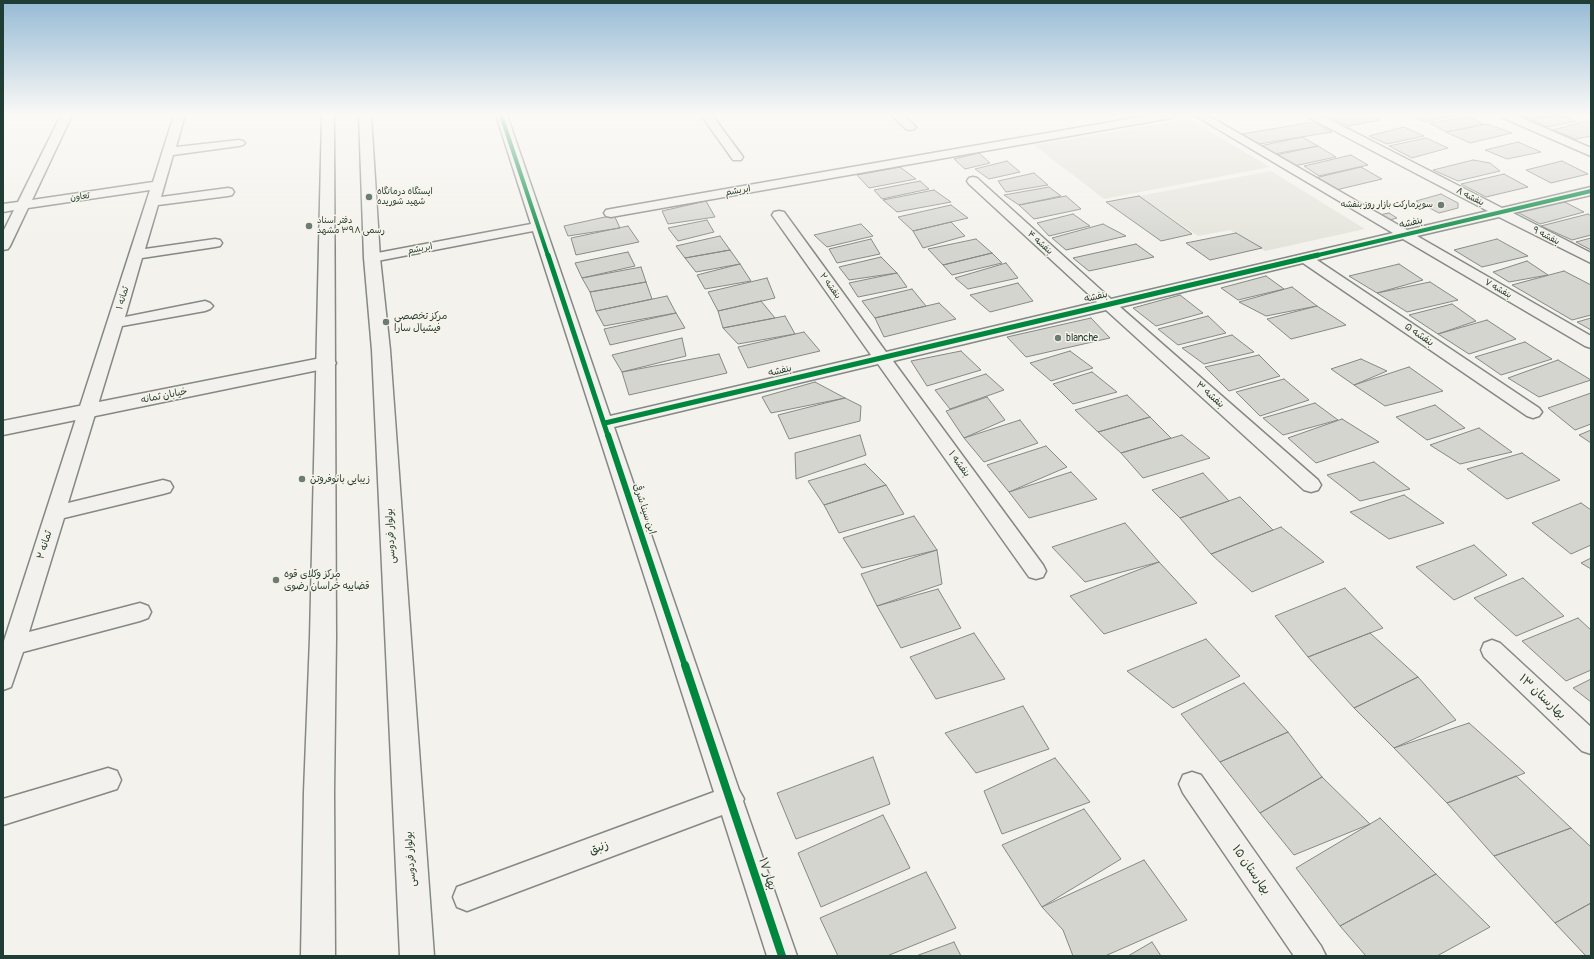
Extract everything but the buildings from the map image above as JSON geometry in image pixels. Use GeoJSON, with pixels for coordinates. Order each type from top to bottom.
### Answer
{"type":"FeatureCollection","features":[{"type":"Feature","properties":{"kind":"main road"},"geometry":{"type":"LineString","coordinates":[[318,956],[328,160]]}},
{"type":"Feature","properties":{"kind":"main road","name":"بولوار فردوسی"},"geometry":{"type":"LineString","coordinates":[[367,160],[372,258],[381,357],[417,956]]}},
{"type":"Feature","properties":{"kind":"main road","name":"خیابان ثمانه"},"geometry":{"type":"LineString","coordinates":[[3,428],[326,363]]}},
{"type":"Feature","properties":{"kind":"street"},"geometry":{"type":"LineString","coordinates":[[3,246],[45,160]]}},
{"type":"Feature","properties":{"kind":"street","name":"ثمانه ۱"},"geometry":{"type":"LineString","coordinates":[[87,411],[166,160]]}},
{"type":"Feature","properties":{"kind":"street","name":"ابن سینا شرقی"},"geometry":{"type":"LineString","coordinates":[[516,160],[731,799]]}},
{"type":"Feature","properties":{"kind":"street","name":"ابریشم"},"geometry":{"type":"LineString","coordinates":[[611,213],[915,160]]}},
{"type":"Feature","properties":{"kind":"street","name":"بنفشه ۷"},"geometry":{"type":"LineString","coordinates":[[1276,160],[1591,343]]}},
{"type":"Feature","properties":{"kind":"street","name":"بنفشه ۸"},"geometry":{"type":"LineString","coordinates":[[1399,160],[1500,212]]}},
{"type":"Feature","properties":{"kind":"street","name":"بنفشه ۴"},"geometry":{"type":"LineString","coordinates":[[972,181],[1108,304]]}},
{"type":"Feature","properties":{"kind":"street","name":"تعاون"},"geometry":{"type":"LineString","coordinates":[[3,208],[158,185]]}},
{"type":"Feature","properties":{"kind":"street","name":"بنفشه"},"geometry":{"type":"LineString","coordinates":[[605,423],[1591,191]]}},
{"type":"Feature","properties":{"kind":"street"},"geometry":{"type":"LineString","coordinates":[[153,202],[228,192]]}},
{"type":"Feature","properties":{"kind":"street","name":"بنفشه ۹"},"geometry":{"type":"LineString","coordinates":[[1500,212],[1591,259]]}},
{"type":"Feature","properties":{"kind":"street","name":"بنفشه ۲"},"geometry":{"type":"LineString","coordinates":[[779,215],[882,358]]}},
{"type":"Feature","properties":{"kind":"street","name":"ابریشم"},"geometry":{"type":"LineString","coordinates":[[372,258],[539,226]]}},
{"type":"Feature","properties":{"kind":"street"},"geometry":{"type":"LineString","coordinates":[[136,255],[215,243]]}},
{"type":"Feature","properties":{"kind":"street","name":"بنفشه ۵"},"geometry":{"type":"LineString","coordinates":[[1305,258],[1533,412]]}},
{"type":"Feature","properties":{"kind":"street","name":"بنفشه ۳"},"geometry":{"type":"LineString","coordinates":[[1108,304],[1311,485]]}},
{"type":"Feature","properties":{"kind":"street"},"geometry":{"type":"LineString","coordinates":[[115,322],[205,306]]}},
{"type":"Feature","properties":{"kind":"street","name":"بنفشه ۱"},"geometry":{"type":"LineString","coordinates":[[882,358],[1036,571]]}},
{"type":"Feature","properties":{"kind":"street","name":"ثمانه ۲"},"geometry":{"type":"LineString","coordinates":[[3,680],[87,411]]}},
{"type":"Feature","properties":{"kind":"street"},"geometry":{"type":"LineString","coordinates":[[55,513],[164,487]]}},
{"type":"Feature","properties":{"kind":"street"},"geometry":{"type":"LineString","coordinates":[[14,645],[140,612]]}},
{"type":"Feature","properties":{"kind":"street","name":"بهارستان ۱۳"},"geometry":{"type":"LineString","coordinates":[[1492,650],[1591,743]]}},
{"type":"Feature","properties":{"kind":"street"},"geometry":{"type":"LineString","coordinates":[[3,812],[108,780]]}},
{"type":"Feature","properties":{"kind":"street","name":"بهارستان ۱۵"},"geometry":{"type":"LineString","coordinates":[[1192,784],[1310,956]]}},
{"type":"Feature","properties":{"kind":"street","name":"زنبق"},"geometry":{"type":"LineString","coordinates":[[467,897],[731,799]]}},
{"type":"Feature","properties":{"kind":"street","name":"بهار ۱۷"},"geometry":{"type":"LineString","coordinates":[[731,799],[782,956]]}},
{"type":"Feature","properties":{"kind":"shaded area"},"geometry":{"type":"Polygon","coordinates":[[[1053,160],[1258,160],[1270,167],[1104,199],[1053,160]]]}},
{"type":"Feature","properties":{"kind":"shaded area"},"geometry":{"type":"Polygon","coordinates":[[[1271,171],[1365,229],[1265,251],[1230,230],[1198,236],[1139,196],[1271,171]]]}},
{"type":"Feature","properties":{"kind":"cycle path"},"geometry":{"type":"LineString","coordinates":[[516,160],[782,956]]}},
{"type":"Feature","properties":{"kind":"cycle path"},"geometry":{"type":"LineString","coordinates":[[605,423],[1591,191]]}},
{"type":"Feature","properties":{"kind":"place","name":"ایستگاه درمانگاه شهید شوریده"},"geometry":{"type":"Point","coordinates":[369,197]}},
{"type":"Feature","properties":{"kind":"place","name":"سوپرمارکت بازار روز بنفشه"},"geometry":{"type":"Point","coordinates":[1441,205]}},
{"type":"Feature","properties":{"kind":"place","name":"دفتر اسناد رسمی ۳۹۸ مشهد"},"geometry":{"type":"Point","coordinates":[309,226]}},
{"type":"Feature","properties":{"kind":"place","name":"مرکز تخصصی فیشیال سارا"},"geometry":{"type":"Point","coordinates":[386,322]}},
{"type":"Feature","properties":{"kind":"place","name":"blanche"},"geometry":{"type":"Point","coordinates":[1058,338]}},
{"type":"Feature","properties":{"kind":"place","name":"زیبایی بانوفروتن"},"geometry":{"type":"Point","coordinates":[302,479]}},
{"type":"Feature","properties":{"kind":"place","name":"مرکز وکلای قوه قضاییه خراسان رضوی"},"geometry":{"type":"Point","coordinates":[276,580]}}]}
